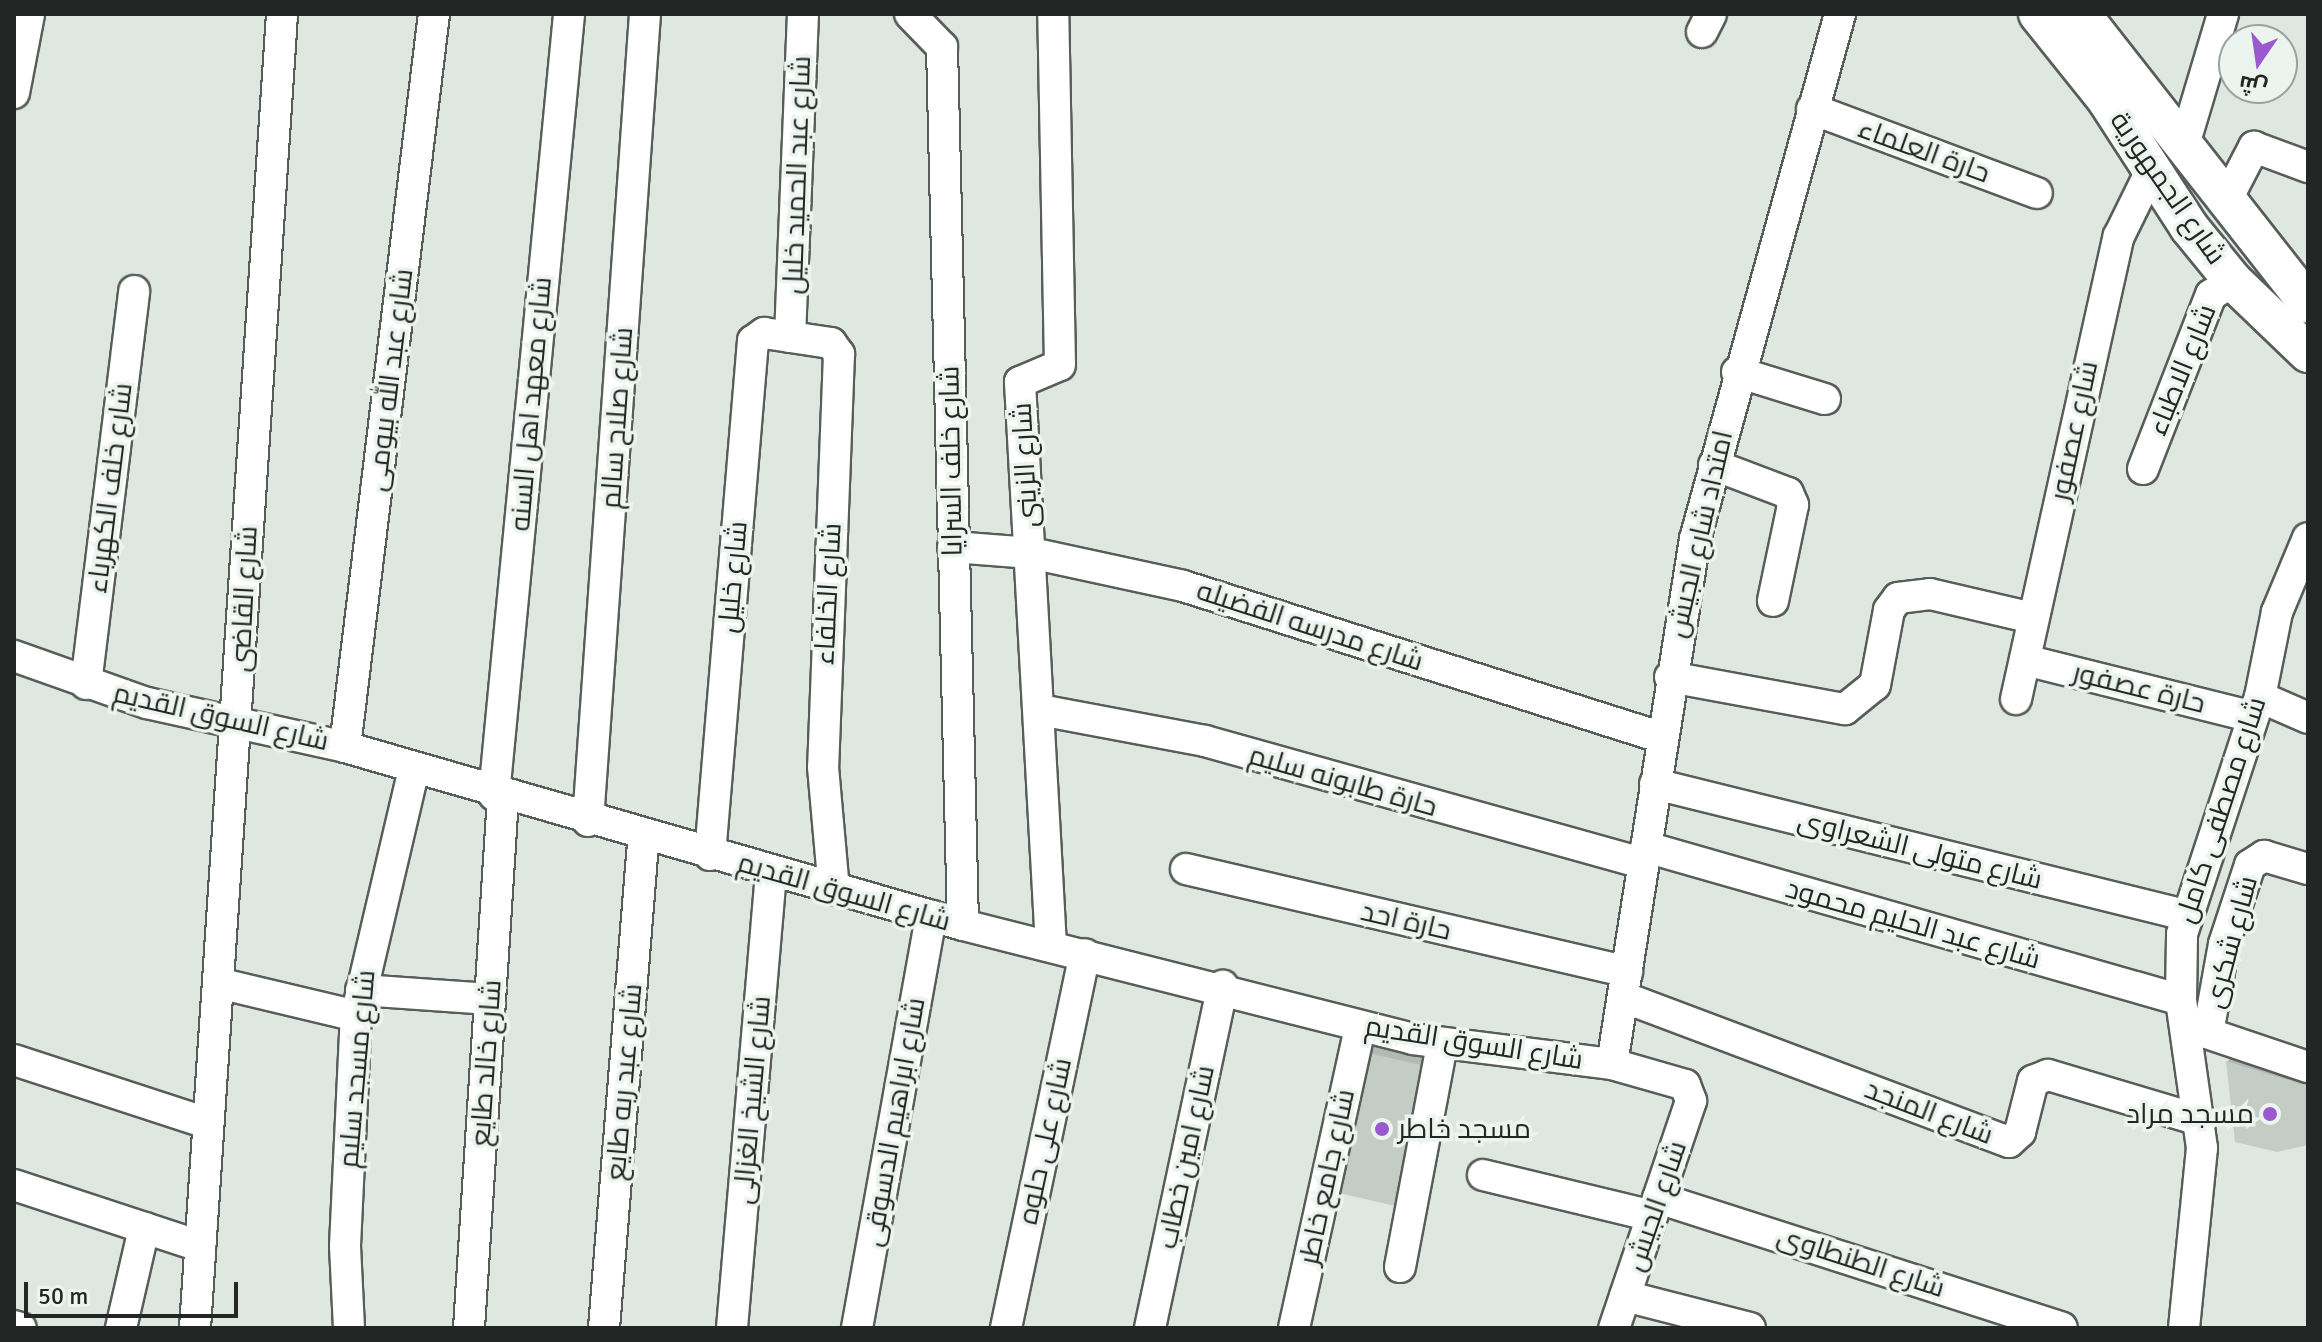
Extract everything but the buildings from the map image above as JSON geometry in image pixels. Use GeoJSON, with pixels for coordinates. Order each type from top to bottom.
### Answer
{"type":"FeatureCollection","features":[{"type":"Feature","properties":{"kind":"street"},"geometry":{"type":"LineString","coordinates":[[14,93],[29,14]]}},
{"type":"Feature","properties":{"kind":"street","name":"شارع القاضى"},"geometry":{"type":"LineString","coordinates":[[195,1328],[282,14]]}},
{"type":"Feature","properties":{"kind":"street","name":"شارع عبد الله بيومى"},"geometry":{"type":"LineString","coordinates":[[345,747],[434,14]]}},
{"type":"Feature","properties":{"kind":"street","name":"شارع معهد اهل السنه"},"geometry":{"type":"LineString","coordinates":[[498,796],[569,14]]}},
{"type":"Feature","properties":{"kind":"street","name":"شارع صلاح سالم"},"geometry":{"type":"LineString","coordinates":[[588,821],[645,14]]}},
{"type":"Feature","properties":{"kind":"street","name":"شارع عبد الحميد خليل"},"geometry":{"type":"LineString","coordinates":[[790,337],[803,14]]}},
{"type":"Feature","properties":{"kind":"street","name":"شارع خلف السرايا"},"geometry":{"type":"LineString","coordinates":[[910,14],[942,47],[963,925]]}},
{"type":"Feature","properties":{"kind":"street","name":"شارع الزينى"},"geometry":{"type":"LineString","coordinates":[[1051,946],[1020,382],[1060,365],[1053,14]]}},
{"type":"Feature","properties":{"kind":"street","name":"امتداد شارع الجيش"},"geometry":{"type":"LineString","coordinates":[[1612,1064],[1670,677],[1714,465],[1737,372],[1840,14]]}},
{"type":"Feature","properties":{"kind":"street","name":"شارع الجمهورية"},"geometry":{"type":"LineString","coordinates":[[2038,14],[2233,281],[2308,353]]}},
{"type":"Feature","properties":{"kind":"street","name":"شارع الجمهورية"},"geometry":{"type":"LineString","coordinates":[[2081,14],[2308,304]]}},
{"type":"Feature","properties":{"kind":"street"},"geometry":{"type":"LineString","coordinates":[[2184,145],[2223,14]]}},
{"type":"Feature","properties":{"kind":"street","name":"حارة العلماء"},"geometry":{"type":"LineString","coordinates":[[1812,109],[2037,193]]}},
{"type":"Feature","properties":{"kind":"street"},"geometry":{"type":"LineString","coordinates":[[2227,199],[2254,147],[2308,167]]}},
{"type":"Feature","properties":{"kind":"street","name":"شارع عصفور"},"geometry":{"type":"LineString","coordinates":[[2016,699],[2119,236],[2152,169]]}},
{"type":"Feature","properties":{"kind":"street","name":"شارع الاطباء"},"geometry":{"type":"LineString","coordinates":[[2143,469],[2211,295],[2233,281]]}},
{"type":"Feature","properties":{"kind":"street","name":"شارع خلف الكهرباء"},"geometry":{"type":"LineString","coordinates":[[86,684],[134,291]]}},
{"type":"Feature","properties":{"kind":"street","name":"شارع خليل"},"geometry":{"type":"LineString","coordinates":[[710,855],[753,341],[764,333],[790,337]]}},
{"type":"Feature","properties":{"kind":"street","name":"شارع الخلفاء"},"geometry":{"type":"LineString","coordinates":[[790,337],[831,343],[839,354],[823,707],[834,890]]}},
{"type":"Feature","properties":{"kind":"street"},"geometry":{"type":"LineString","coordinates":[[1737,372],[1825,399]]}},
{"type":"Feature","properties":{"kind":"street"},"geometry":{"type":"LineString","coordinates":[[1714,465],[1788,493],[1793,505],[1773,601]]}},
{"type":"Feature","properties":{"kind":"street","name":"شارع مصطفى كامل"},"geometry":{"type":"LineString","coordinates":[[2184,1328],[2199,1120],[2185,915],[2298,592],[2308,538]]}},
{"type":"Feature","properties":{"kind":"street","name":"شارع مدرسه الفضيله"},"geometry":{"type":"LineString","coordinates":[[953,547],[1031,553],[1183,586],[1660,737]]}},
{"type":"Feature","properties":{"kind":"street"},"geometry":{"type":"LineString","coordinates":[[1670,677],[1845,709],[1875,685],[1889,610],[1898,598],[1930,594],[2033,618]]}},
{"type":"Feature","properties":{"kind":"street","name":"شارع السوق القديم"},"geometry":{"type":"LineString","coordinates":[[14,656],[86,684],[237,726],[345,747],[498,796],[834,890],[963,925],[1223,986],[1360,1027],[1442,1044],[1612,1064],[1685,1085]]}},
{"type":"Feature","properties":{"kind":"street","name":"حارة عصفور"},"geometry":{"type":"LineString","coordinates":[[2025,660],[2308,718]]}},
{"type":"Feature","properties":{"kind":"street","name":"حارة طابونه سليم"},"geometry":{"type":"LineString","coordinates":[[1040,710],[1205,741],[1645,855]]}},
{"type":"Feature","properties":{"kind":"street","name":"شارع مسجد سليم"},"geometry":{"type":"LineString","coordinates":[[349,1328],[345,1246],[358,1003],[414,769]]}},
{"type":"Feature","properties":{"kind":"street","name":"شارع متولى الشعراوى"},"geometry":{"type":"LineString","coordinates":[[1655,784],[2185,915]]}},
{"type":"Feature","properties":{"kind":"street","name":"شارع خالد طايع"},"geometry":{"type":"LineString","coordinates":[[469,1328],[490,999],[498,796]]}},
{"type":"Feature","properties":{"kind":"street","name":"شارع عبد ربه طايع"},"geometry":{"type":"LineString","coordinates":[[604,1328],[644,836]]}},
{"type":"Feature","properties":{"kind":"street","name":"شارع عبد الحليم محمود"},"geometry":{"type":"LineString","coordinates":[[1645,855],[2193,1020],[2308,1067]]}},
{"type":"Feature","properties":{"kind":"street","name":"شارع شكرى"},"geometry":{"type":"LineString","coordinates":[[2193,1020],[2224,944],[2250,865],[2264,856],[2308,869]]}},
{"type":"Feature","properties":{"kind":"street","name":"حارة احد"},"geometry":{"type":"LineString","coordinates":[[1186,869],[1625,984]]}},
{"type":"Feature","properties":{"kind":"street","name":"شارع الشيخ الغزالى"},"geometry":{"type":"LineString","coordinates":[[732,1328],[771,872]]}},
{"type":"Feature","properties":{"kind":"street","name":"شارع ابراهيم الدسوقى"},"geometry":{"type":"LineString","coordinates":[[857,1328],[931,916]]}},
{"type":"Feature","properties":{"kind":"street","name":"شارع على حلوه"},"geometry":{"type":"LineString","coordinates":[[1006,1328],[1085,954]]}},
{"type":"Feature","properties":{"kind":"street"},"geometry":{"type":"LineString","coordinates":[[218,983],[358,1003],[490,999]]}},
{"type":"Feature","properties":{"kind":"street","name":"شارع المنجد"},"geometry":{"type":"LineString","coordinates":[[1625,984],[2009,1142],[2020,1132],[2033,1081],[2048,1075],[2199,1120]]}},
{"type":"Feature","properties":{"kind":"street","name":"شارع امين خطاب"},"geometry":{"type":"LineString","coordinates":[[1150,1328],[1223,986]]}},
{"type":"Feature","properties":{"kind":"street","name":"شارع جامع خاطر"},"geometry":{"type":"LineString","coordinates":[[1294,1328],[1360,1027]]}},
{"type":"Feature","properties":{"kind":"street"},"geometry":{"type":"LineString","coordinates":[[1400,1267],[1442,1044]]}},
{"type":"Feature","properties":{"kind":"street"},"geometry":{"type":"LineString","coordinates":[[14,1060],[207,1123]]}},
{"type":"Feature","properties":{"kind":"street","name":"شارع الجيش"},"geometry":{"type":"LineString","coordinates":[[1614,1328],[1691,1101],[1685,1085]]}},
{"type":"Feature","properties":{"kind":"street","name":"شارع الطنطاوى"},"geometry":{"type":"LineString","coordinates":[[1483,1175],[1655,1207],[2062,1328]]}},
{"type":"Feature","properties":{"kind":"street"},"geometry":{"type":"LineString","coordinates":[[14,1185],[200,1246]]}},
{"type":"Feature","properties":{"kind":"street"},"geometry":{"type":"LineString","coordinates":[[121,1328],[144,1228]]}},
{"type":"Feature","properties":{"kind":"street"},"geometry":{"type":"LineString","coordinates":[[1625,1296],[1750,1328]]}},
{"type":"Feature","properties":{"kind":"street"},"geometry":{"type":"LineString","coordinates":[[14,1326],[21,1328]]}},
{"type":"Feature","properties":{"kind":"place","name":"مسجد مراد"},"geometry":{"type":"Point","coordinates":[2270,1114]}},
{"type":"Feature","properties":{"kind":"place","name":"مسجد خاطر"},"geometry":{"type":"Point","coordinates":[1382,1129]}}]}
